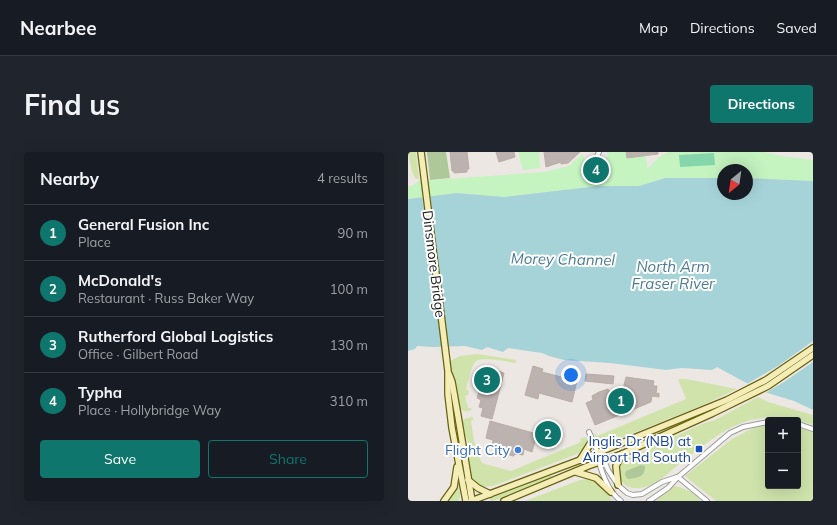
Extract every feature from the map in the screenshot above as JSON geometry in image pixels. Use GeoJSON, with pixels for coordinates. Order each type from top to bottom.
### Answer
{"type":"FeatureCollection","features":[{"type":"Feature","properties":{"kind":"main road","name":"Dinsmore Bridge"},"geometry":{"type":"LineString","coordinates":[[420,152],[447,369]]}},
{"type":"Feature","properties":{"kind":"main road"},"geometry":{"type":"LineString","coordinates":[[447,369],[452,382],[471,501],[598,453],[714,406],[766,380],[813,348]]}},
{"type":"Feature","properties":{"kind":"main road"},"geometry":{"type":"LineString","coordinates":[[504,501],[601,461],[622,454],[690,424],[768,386],[813,355]]}},
{"type":"Feature","properties":{"kind":"main road"},"geometry":{"type":"LineString","coordinates":[[447,369],[450,410],[466,501]]}},
{"type":"Feature","properties":{"kind":"main road"},"geometry":{"type":"LineString","coordinates":[[580,460],[592,441]]}},
{"type":"Feature","properties":{"kind":"main road"},"geometry":{"type":"LineString","coordinates":[[618,485],[616,466],[622,454]]}},
{"type":"Feature","properties":{"kind":"main road"},"geometry":{"type":"LineString","coordinates":[[444,501],[454,487],[458,460]]}},
{"type":"Feature","properties":{"kind":"main road"},"geometry":{"type":"LineString","coordinates":[[576,472],[596,478],[611,492]]}},
{"type":"Feature","properties":{"kind":"main road"},"geometry":{"type":"LineString","coordinates":[[468,480],[478,488],[490,494]]}},
{"type":"Feature","properties":{"kind":"street"},"geometry":{"type":"LineString","coordinates":[[596,158],[599,152]]}},
{"type":"Feature","properties":{"kind":"street"},"geometry":{"type":"LineString","coordinates":[[648,501],[668,488],[678,477],[730,433],[743,427],[765,423]]}},
{"type":"Feature","properties":{"kind":"street"},"geometry":{"type":"LineString","coordinates":[[801,425],[813,429]]}},
{"type":"Feature","properties":{"kind":"street"},"geometry":{"type":"LineString","coordinates":[[589,432],[601,461],[611,492],[621,501]]}},
{"type":"Feature","properties":{"kind":"street"},"geometry":{"type":"LineString","coordinates":[[601,461],[618,485],[627,493],[637,495],[648,491],[662,482],[678,477]]}},
{"type":"Feature","properties":{"kind":"street"},"geometry":{"type":"LineString","coordinates":[[678,477],[707,501]]}},
{"type":"Feature","properties":{"kind":"green space"},"geometry":{"type":"Polygon","coordinates":[[[408,152],[416,152],[419,179],[415,178],[412,172],[408,152]]]}},
{"type":"Feature","properties":{"kind":"green space"},"geometry":{"type":"Polygon","coordinates":[[[427,152],[446,152],[450,178],[430,180],[427,152]]]}},
{"type":"Feature","properties":{"kind":"green space"},"geometry":{"type":"Polygon","coordinates":[[[518,152],[539,152],[540,168],[523,170],[518,152]]]}},
{"type":"Feature","properties":{"kind":"green space"},"geometry":{"type":"Polygon","coordinates":[[[607,152],[626,152],[627,158],[645,156],[647,169],[658,158],[668,152],[764,152],[781,156],[813,160],[813,181],[753,178],[753,164],[717,164],[717,178],[665,178],[639,186],[598,186],[504,197],[457,193],[408,199],[408,186],[411,186],[419,181],[544,172],[569,166],[582,154],[588,168],[601,167],[608,155],[607,152]]]}},
{"type":"Feature","properties":{"kind":"green space"},"geometry":{"type":"Polygon","coordinates":[[[714,153],[715,165],[680,167],[679,155],[714,153]]]}},
{"type":"Feature","properties":{"kind":"green space"},"geometry":{"type":"Polygon","coordinates":[[[477,354],[516,360],[516,363],[488,359],[482,359],[475,362],[466,389],[469,391],[468,395],[465,396],[468,408],[471,408],[472,410],[464,411],[458,405],[450,361],[460,356],[477,354]]]}},
{"type":"Feature","properties":{"kind":"green space"},"geometry":{"type":"Polygon","coordinates":[[[678,379],[686,379],[737,389],[705,404],[609,443],[602,442],[595,436],[595,433],[597,436],[686,399],[678,379]]]}},
{"type":"Feature","properties":{"kind":"green space"},"geometry":{"type":"Polygon","coordinates":[[[758,397],[768,402],[813,415],[813,425],[801,422],[801,417],[765,417],[756,419],[725,431],[695,452],[663,478],[650,486],[633,488],[623,483],[619,475],[619,466],[626,459],[702,424],[715,420],[758,397]]]}},
{"type":"Feature","properties":{"kind":"green space"},"geometry":{"type":"Polygon","coordinates":[[[721,405],[722,407],[663,433],[682,422],[721,405]]]}},
{"type":"Feature","properties":{"kind":"green space"},"geometry":{"type":"Polygon","coordinates":[[[472,417],[474,419],[471,421],[475,442],[482,463],[511,471],[581,442],[580,439],[585,437],[589,439],[585,448],[575,455],[493,486],[480,485],[476,483],[471,475],[469,446],[462,425],[464,419],[472,417]]]}},
{"type":"Feature","properties":{"kind":"green space"},"geometry":{"type":"Polygon","coordinates":[[[759,425],[765,425],[765,489],[801,489],[801,428],[813,432],[813,501],[716,501],[685,476],[732,439],[759,425]]]}},
{"type":"Feature","properties":{"kind":"green space"},"geometry":{"type":"Polygon","coordinates":[[[641,465],[645,466],[644,473],[638,477],[628,479],[625,475],[626,471],[641,465]]]}},
{"type":"Feature","properties":{"kind":"green space"},"geometry":{"type":"Polygon","coordinates":[[[551,475],[552,477],[507,497],[491,501],[489,497],[551,475]]]}},
{"type":"Feature","properties":{"kind":"green space"},"geometry":{"type":"Polygon","coordinates":[[[590,479],[600,486],[613,501],[525,501],[580,480],[590,479]]]}},
{"type":"Feature","properties":{"kind":"green space"},"geometry":{"type":"Polygon","coordinates":[[[456,484],[458,485],[460,495],[458,501],[447,501],[454,491],[456,484]]]}},
{"type":"Feature","properties":{"kind":"green space"},"geometry":{"type":"Polygon","coordinates":[[[675,486],[689,491],[700,501],[652,501],[675,486]]]}},
{"type":"Feature","properties":{"kind":"water","name":"North Arm Fraser River"},"geometry":{"type":"Polygon","coordinates":[[[665,178],[717,178],[717,200],[753,200],[753,178],[813,181],[813,410],[794,401],[761,391],[717,367],[712,370],[681,368],[666,370],[610,363],[564,360],[542,353],[508,348],[503,352],[487,347],[482,350],[465,346],[417,346],[415,349],[408,351],[408,199],[457,193],[504,197],[598,186],[639,186],[665,178]]]}},
{"type":"Feature","properties":{"kind":"pier"},"geometry":{"type":"Polygon","coordinates":[[[430,194],[449,349],[442,349],[422,195],[430,194]]]}},
{"type":"Feature","properties":{"kind":"pier"},"geometry":{"type":"Polygon","coordinates":[[[813,341],[813,362],[784,382],[764,394],[745,385],[778,366],[813,341]]]}},
{"type":"Feature","properties":{"kind":"building"},"geometry":{"type":"Polygon","coordinates":[[[450,152],[467,152],[469,169],[467,169],[467,172],[454,173],[454,171],[452,171],[450,152]]]}},
{"type":"Feature","properties":{"kind":"building"},"geometry":{"type":"Polygon","coordinates":[[[496,152],[514,152],[515,157],[499,162],[496,152]]]}},
{"type":"Feature","properties":{"kind":"building"},"geometry":{"type":"Polygon","coordinates":[[[544,152],[580,152],[568,163],[561,164],[561,162],[546,167],[544,152]]]}},
{"type":"Feature","properties":{"kind":"building"},"geometry":{"type":"Polygon","coordinates":[[[626,152],[658,152],[658,154],[627,158],[626,152]]]}},
{"type":"Feature","properties":{"kind":"building"},"geometry":{"type":"Polygon","coordinates":[[[533,366],[543,369],[542,372],[577,381],[572,402],[539,393],[538,399],[525,395],[533,366]]]}},
{"type":"Feature","properties":{"kind":"building"},"geometry":{"type":"Polygon","coordinates":[[[489,368],[504,373],[492,419],[481,416],[483,408],[479,407],[481,400],[477,398],[481,384],[483,383],[485,376],[487,376],[489,368]]]}},
{"type":"Feature","properties":{"kind":"building"},"geometry":{"type":"Polygon","coordinates":[[[586,374],[614,376],[613,384],[585,381],[586,374]]]}},
{"type":"Feature","properties":{"kind":"building"},"geometry":{"type":"Polygon","coordinates":[[[626,377],[654,381],[653,386],[657,386],[656,394],[659,393],[659,397],[652,396],[651,402],[595,425],[586,403],[593,400],[592,396],[599,392],[608,389],[610,392],[626,385],[624,385],[626,377]]]}},
{"type":"Feature","properties":{"kind":"building"},"geometry":{"type":"Polygon","coordinates":[[[490,421],[537,434],[532,452],[524,449],[523,455],[516,454],[513,456],[499,452],[498,449],[492,447],[493,440],[486,438],[490,421]]]}},
{"type":"Feature","properties":{"kind":"building"},"geometry":{"type":"Polygon","coordinates":[[[551,429],[555,438],[544,442],[543,439],[541,439],[544,431],[551,429]]]}},
{"type":"Feature","properties":{"kind":"place","name":"Typha"},"geometry":{"type":"Point","coordinates":[596,170]}},
{"type":"Feature","properties":{"kind":"place","name":"Rutherford Global Logistics"},"geometry":{"type":"Point","coordinates":[487,380]}},
{"type":"Feature","properties":{"kind":"place","name":"General Fusion Inc"},"geometry":{"type":"Point","coordinates":[621,401]}},
{"type":"Feature","properties":{"kind":"place","name":"McDonald's"},"geometry":{"type":"Point","coordinates":[548,434]}},
{"type":"Feature","properties":{"kind":"place","name":"Inglis Dr (NB) at Airport Rd South"},"geometry":{"type":"Point","coordinates":[699,449]}},
{"type":"Feature","properties":{"kind":"place","name":"Flight City"},"geometry":{"type":"Point","coordinates":[518,450]}},
{"type":"Feature","properties":{"kind":"water label","name":"Morey Channel"},"geometry":{"type":"Point","coordinates":[563,259]}}]}
